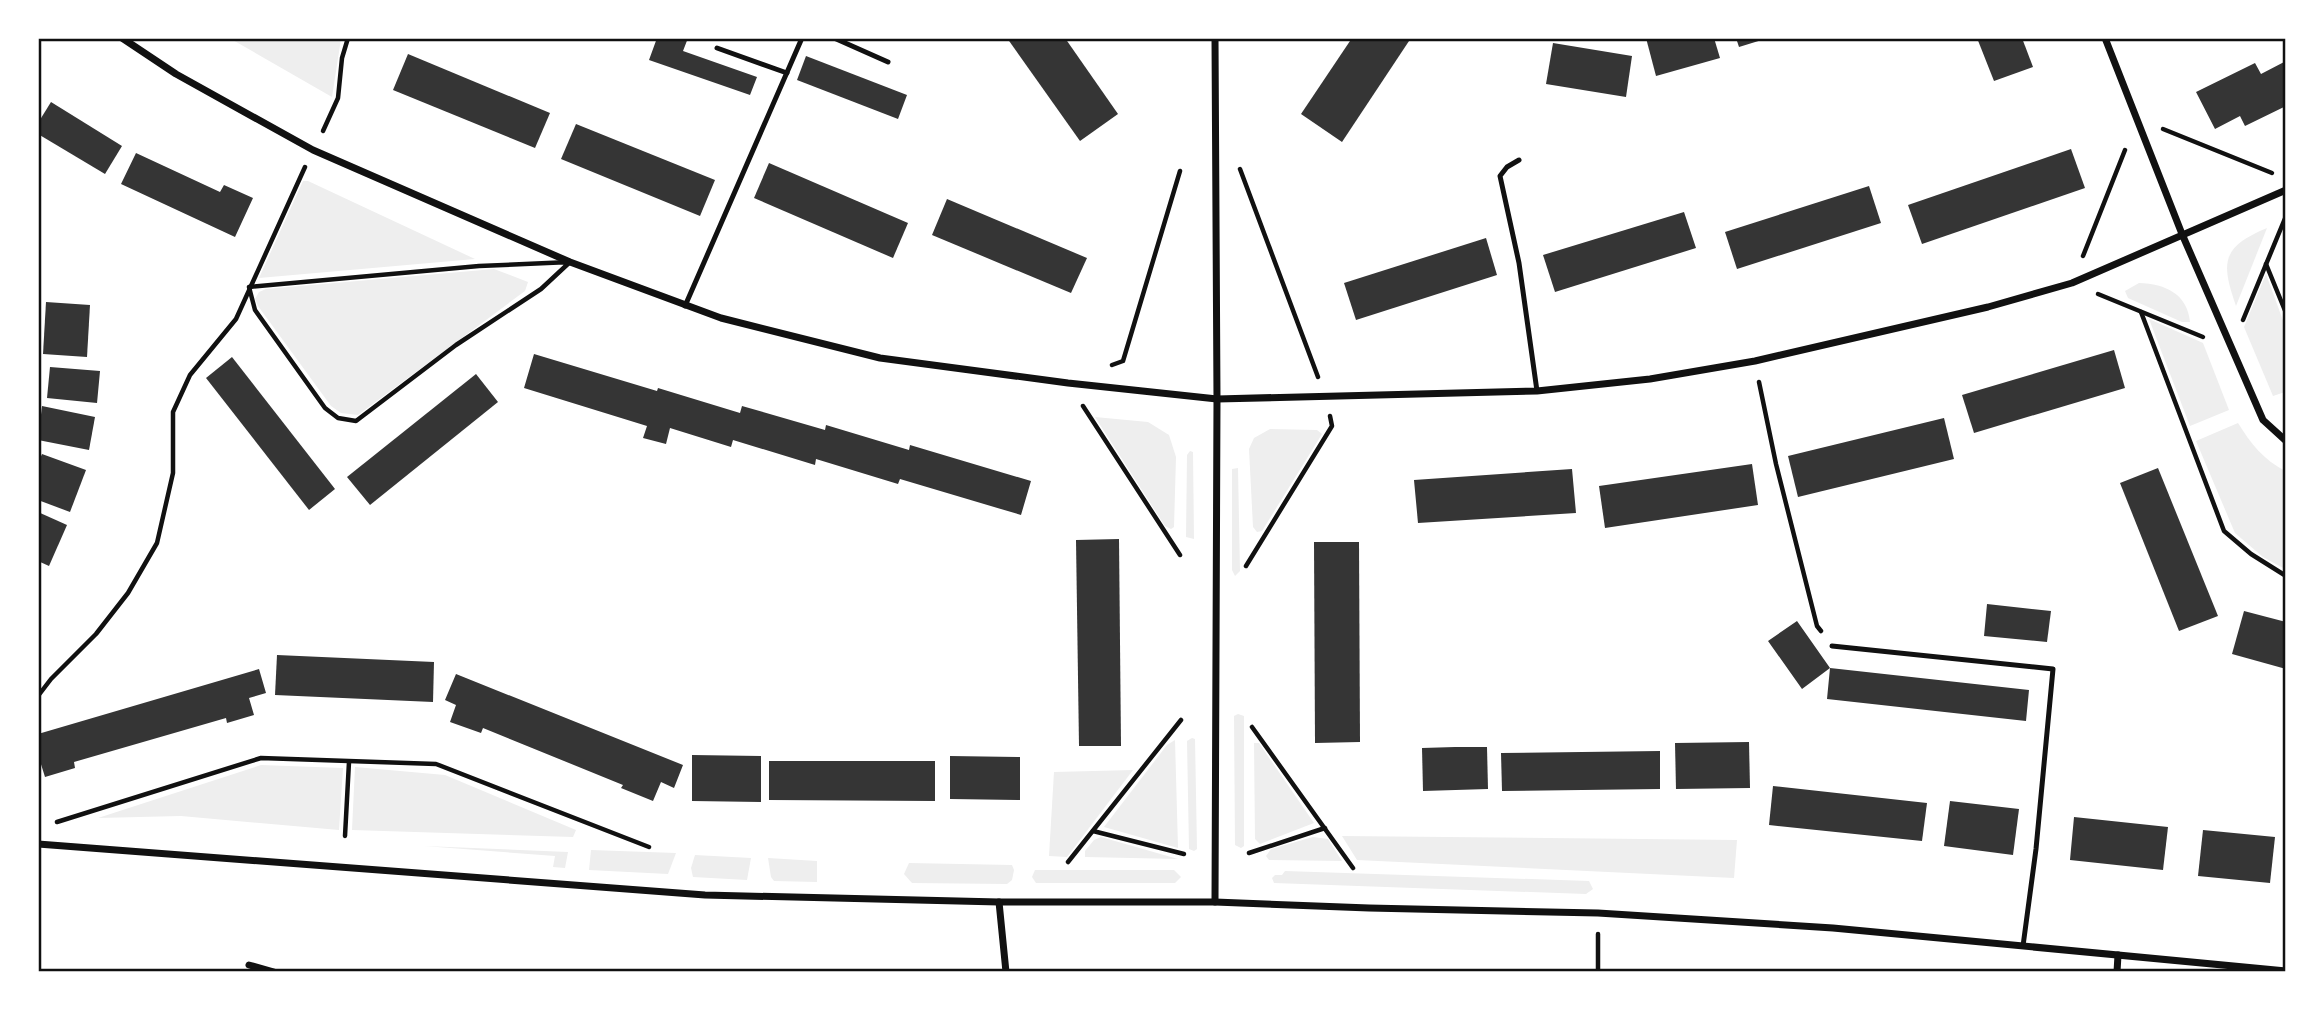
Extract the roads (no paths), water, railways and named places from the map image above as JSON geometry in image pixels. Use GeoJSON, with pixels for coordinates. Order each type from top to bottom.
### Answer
{"type":"FeatureCollection","features":[{"type":"Feature","properties":{"kind":"street"},"geometry":{"type":"LineString","coordinates":[[122,38],[176,74],[313,150],[570,262],[721,318],[880,358],[1068,383],[1217,399],[1537,391],[1650,379],[1755,361],[1988,307],[2072,283],[2286,190]]}},
{"type":"Feature","properties":{"kind":"street"},"geometry":{"type":"LineString","coordinates":[[1215,38],[1215,902]]}},
{"type":"Feature","properties":{"kind":"street"},"geometry":{"type":"LineString","coordinates":[[2105,38],[2182,234],[2263,420],[2286,441]]}},
{"type":"Feature","properties":{"kind":"street"},"geometry":{"type":"LineString","coordinates":[[38,844],[705,895],[999,902],[1215,902],[1598,913],[1833,928],[2286,971]]}},
{"type":"Feature","properties":{"kind":"street"},"geometry":{"type":"LineString","coordinates":[[999,902],[1006,971]]}},
{"type":"Feature","properties":{"kind":"street"},"geometry":{"type":"LineString","coordinates":[[2117,971],[2118,955]]}},
{"type":"Feature","properties":{"kind":"street"},"geometry":{"type":"LineString","coordinates":[[249,965],[274,971]]}},
{"type":"Feature","properties":{"kind":"lane"},"geometry":{"type":"LineString","coordinates":[[685,306],[802,38]]}},
{"type":"Feature","properties":{"kind":"lane"},"geometry":{"type":"LineString","coordinates":[[834,38],[888,62]]}},
{"type":"Feature","properties":{"kind":"lane"},"geometry":{"type":"LineString","coordinates":[[717,48],[787,73]]}},
{"type":"Feature","properties":{"kind":"lane"},"geometry":{"type":"LineString","coordinates":[[1519,160],[1507,167],[1500,176],[1519,263],[1537,391]]}},
{"type":"Feature","properties":{"kind":"lane"},"geometry":{"type":"LineString","coordinates":[[1832,646],[2053,669],[2036,849],[2023,946]]}}]}
